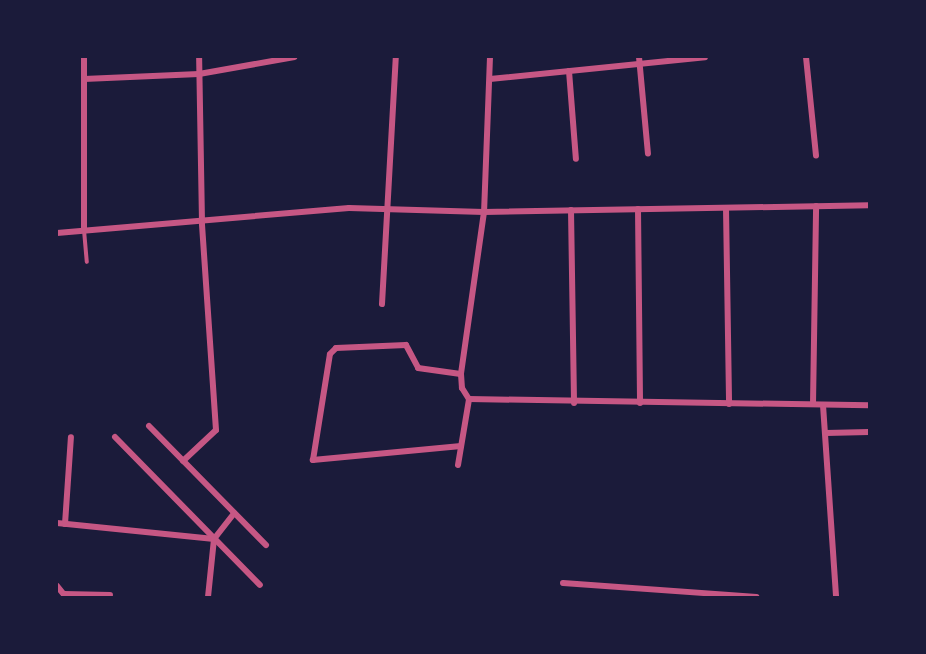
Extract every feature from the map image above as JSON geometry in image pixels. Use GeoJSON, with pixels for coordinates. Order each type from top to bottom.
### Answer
{"type":"FeatureCollection","features":[{"type":"Feature","properties":{"kind":"street"},"geometry":{"type":"LineString","coordinates":[[84,57],[84,230]]}},
{"type":"Feature","properties":{"kind":"street"},"geometry":{"type":"LineString","coordinates":[[183,461],[216,430],[202,222],[199,57]]}},
{"type":"Feature","properties":{"kind":"street"},"geometry":{"type":"LineString","coordinates":[[84,79],[199,74],[294,57]]}},
{"type":"Feature","properties":{"kind":"street"},"geometry":{"type":"LineString","coordinates":[[382,304],[396,57]]}},
{"type":"Feature","properties":{"kind":"street"},"geometry":{"type":"LineString","coordinates":[[458,465],[469,399],[462,388],[461,374],[484,212],[490,57]]}},
{"type":"Feature","properties":{"kind":"street"},"geometry":{"type":"LineString","coordinates":[[490,79],[640,61],[705,57]]}},
{"type":"Feature","properties":{"kind":"street"},"geometry":{"type":"LineString","coordinates":[[806,57],[816,155]]}},
{"type":"Feature","properties":{"kind":"street"},"geometry":{"type":"LineString","coordinates":[[640,61],[648,154]]}},
{"type":"Feature","properties":{"kind":"street"},"geometry":{"type":"LineString","coordinates":[[569,71],[576,159]]}},
{"type":"Feature","properties":{"kind":"street"},"geometry":{"type":"LineString","coordinates":[[813,404],[816,206]]}},
{"type":"Feature","properties":{"kind":"street"},"geometry":{"type":"LineString","coordinates":[[57,233],[349,208],[388,211],[484,212],[869,206]]}},
{"type":"Feature","properties":{"kind":"street"},"geometry":{"type":"LineString","coordinates":[[726,208],[729,404]]}},
{"type":"Feature","properties":{"kind":"street"},"geometry":{"type":"LineString","coordinates":[[638,209],[640,403]]}},
{"type":"Feature","properties":{"kind":"street"},"geometry":{"type":"LineString","coordinates":[[571,210],[574,403]]}},
{"type":"Feature","properties":{"kind":"street"},"geometry":{"type":"LineString","coordinates":[[461,374],[418,368],[406,345],[336,348],[330,354],[313,460],[461,446]]}},
{"type":"Feature","properties":{"kind":"street"},"geometry":{"type":"LineString","coordinates":[[469,399],[574,403],[869,405]]}},
{"type":"Feature","properties":{"kind":"street"},"geometry":{"type":"LineString","coordinates":[[823,405],[836,597]]}},
{"type":"Feature","properties":{"kind":"street"},"geometry":{"type":"LineString","coordinates":[[149,426],[266,545]]}},
{"type":"Feature","properties":{"kind":"street"},"geometry":{"type":"LineString","coordinates":[[826,433],[869,432]]}},
{"type":"Feature","properties":{"kind":"street"},"geometry":{"type":"LineString","coordinates":[[65,524],[71,437]]}},
{"type":"Feature","properties":{"kind":"street"},"geometry":{"type":"LineString","coordinates":[[115,437],[260,585]]}},
{"type":"Feature","properties":{"kind":"street"},"geometry":{"type":"LineString","coordinates":[[208,597],[214,539],[234,513]]}},
{"type":"Feature","properties":{"kind":"street"},"geometry":{"type":"LineString","coordinates":[[57,523],[214,539]]}},
{"type":"Feature","properties":{"kind":"street"},"geometry":{"type":"LineString","coordinates":[[563,583],[756,597]]}},
{"type":"Feature","properties":{"kind":"street"},"geometry":{"type":"LineString","coordinates":[[57,586],[65,595],[110,595]]}},
{"type":"Feature","properties":{"kind":"lane"},"geometry":{"type":"LineString","coordinates":[[84,230],[87,262]]}}]}
